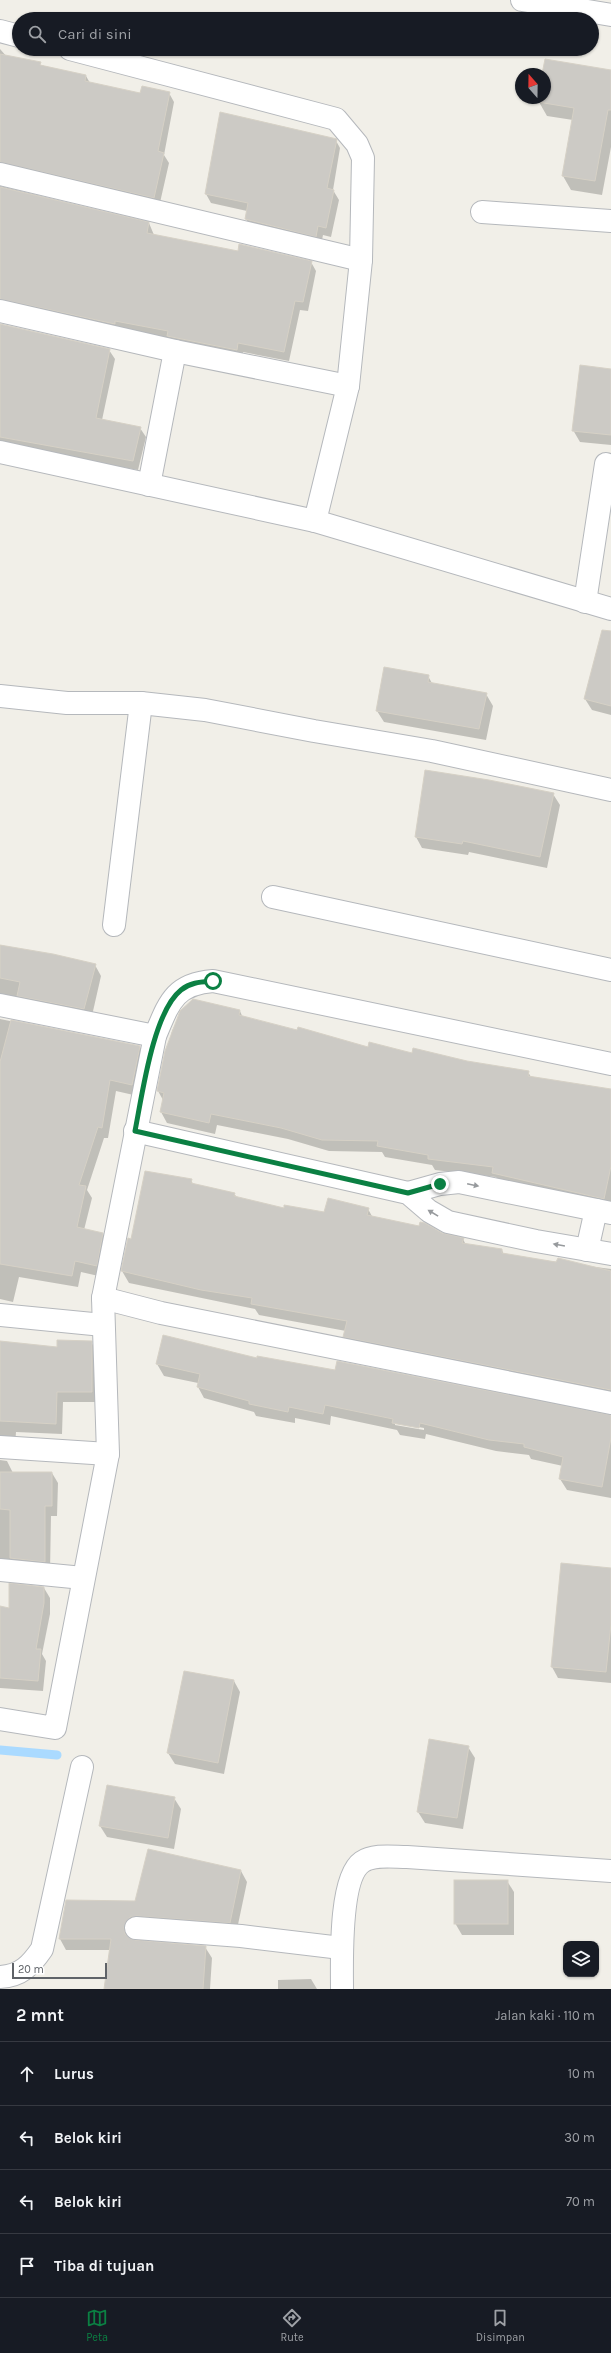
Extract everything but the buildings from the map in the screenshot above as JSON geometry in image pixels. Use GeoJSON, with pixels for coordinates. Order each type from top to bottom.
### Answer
{"type":"FeatureCollection","features":[{"type":"Feature","properties":{"kind":"street"},"geometry":{"type":"LineString","coordinates":[[522,0],[593,12]]}},
{"type":"Feature","properties":{"kind":"street"},"geometry":{"type":"LineString","coordinates":[[599,13],[611,15]]}},
{"type":"Feature","properties":{"kind":"street"},"geometry":{"type":"LineString","coordinates":[[0,31],[12,34]]}},
{"type":"Feature","properties":{"kind":"street"},"geometry":{"type":"LineString","coordinates":[[97,56],[336,119],[357,144],[363,158],[361,260],[348,386],[315,521]]}},
{"type":"Feature","properties":{"kind":"street"},"geometry":{"type":"LineString","coordinates":[[0,174],[361,260]]}},
{"type":"Feature","properties":{"kind":"street"},"geometry":{"type":"LineString","coordinates":[[482,212],[611,221]]}},
{"type":"Feature","properties":{"kind":"street"},"geometry":{"type":"LineString","coordinates":[[0,311],[175,351],[348,386]]}},
{"type":"Feature","properties":{"kind":"street"},"geometry":{"type":"LineString","coordinates":[[148,485],[175,351]]}},
{"type":"Feature","properties":{"kind":"street"},"geometry":{"type":"LineString","coordinates":[[0,452],[315,521],[611,609]]}},
{"type":"Feature","properties":{"kind":"street"},"geometry":{"type":"LineString","coordinates":[[585,602],[606,464]]}},
{"type":"Feature","properties":{"kind":"street"},"geometry":{"type":"LineString","coordinates":[[0,696],[67,703],[141,703],[205,710],[314,731],[432,750],[611,790]]}},
{"type":"Feature","properties":{"kind":"street"},"geometry":{"type":"LineString","coordinates":[[114,925],[141,703]]}},
{"type":"Feature","properties":{"kind":"street"},"geometry":{"type":"LineString","coordinates":[[273,897],[611,970]]}},
{"type":"Feature","properties":{"kind":"street"},"geometry":{"type":"LineString","coordinates":[[0,1719],[55,1728],[108,1454],[103,1298],[155,1036],[170,1001],[182,989],[196,982],[213,981],[611,1064]]}},
{"type":"Feature","properties":{"kind":"street"},"geometry":{"type":"LineString","coordinates":[[0,1005],[155,1036]]}},
{"type":"Feature","properties":{"kind":"street"},"geometry":{"type":"LineString","coordinates":[[135,1131],[408,1193],[429,1211],[448,1222],[611,1254]]}},
{"type":"Feature","properties":{"kind":"street"},"geometry":{"type":"LineString","coordinates":[[408,1193],[440,1184],[459,1182],[604,1212],[587,1250]]}},
{"type":"Feature","properties":{"kind":"street"},"geometry":{"type":"LineString","coordinates":[[103,1298],[160,1313],[611,1403]]}},
{"type":"Feature","properties":{"kind":"street"},"geometry":{"type":"LineString","coordinates":[[0,1315],[103,1325]]}},
{"type":"Feature","properties":{"kind":"street"},"geometry":{"type":"LineString","coordinates":[[0,1447],[108,1454]]}},
{"type":"Feature","properties":{"kind":"street"},"geometry":{"type":"LineString","coordinates":[[0,1570],[83,1578]]}},
{"type":"Feature","properties":{"kind":"street"},"geometry":{"type":"LineString","coordinates":[[0,1977],[20,1973],[31,1964],[42,1949],[82,1767]]}},
{"type":"Feature","properties":{"kind":"street"},"geometry":{"type":"LineString","coordinates":[[342,1989],[342,1948],[348,1886],[354,1871],[363,1862],[376,1857],[407,1856],[611,1870]]}},
{"type":"Feature","properties":{"kind":"street"},"geometry":{"type":"LineString","coordinates":[[136,1928],[240,1936],[342,1948]]}},
{"type":"Feature","properties":{"kind":"waterway"},"geometry":{"type":"LineString","coordinates":[[0,1750],[57,1755]]}},
{"type":"Feature","properties":{"kind":"route"},"geometry":{"type":"LineString","coordinates":[[213,981],[196,982],[182,989],[170,1001],[155,1036],[135,1131],[408,1193],[440,1184]]}}]}
